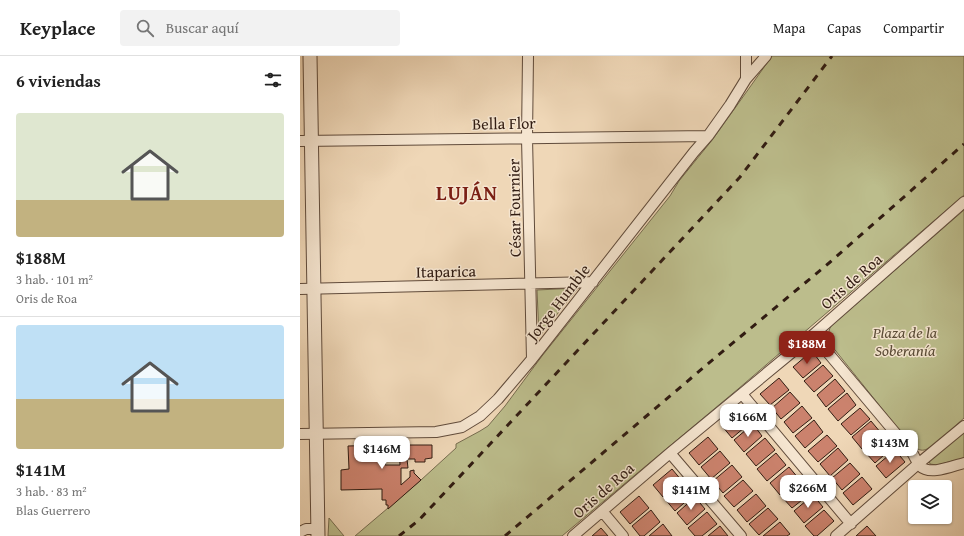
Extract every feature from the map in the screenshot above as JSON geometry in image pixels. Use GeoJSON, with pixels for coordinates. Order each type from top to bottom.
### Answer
{"type":"FeatureCollection","features":[{"type":"Feature","properties":{"kind":"street"},"geometry":{"type":"LineString","coordinates":[[300,532],[306,529],[318,532],[314,289],[306,141],[310,56]]}},
{"type":"Feature","properties":{"kind":"street","name":"César Fournier"},"geometry":{"type":"LineString","coordinates":[[528,56],[527,138],[532,359]]}},
{"type":"Feature","properties":{"kind":"street"},"geometry":{"type":"LineString","coordinates":[[746,56],[746,79]]}},
{"type":"Feature","properties":{"kind":"street","name":"Jorge Humble"},"geometry":{"type":"LineString","coordinates":[[300,434],[436,432],[462,426],[480,416],[498,399],[532,359],[708,136],[746,79],[766,56]]}},
{"type":"Feature","properties":{"kind":"street","name":"Bella Flor"},"geometry":{"type":"LineString","coordinates":[[306,141],[708,136]]}},
{"type":"Feature","properties":{"kind":"street","name":"Oris de Roa"},"geometry":{"type":"LineString","coordinates":[[573,536],[670,453],[813,335],[964,202]]}},
{"type":"Feature","properties":{"kind":"street","name":"Itaparica"},"geometry":{"type":"LineString","coordinates":[[300,289],[593,282]]}},
{"type":"Feature","properties":{"kind":"street"},"geometry":{"type":"LineString","coordinates":[[813,335],[913,454],[918,464],[926,470],[934,471],[964,463]]}},
{"type":"Feature","properties":{"kind":"street"},"geometry":{"type":"LineString","coordinates":[[742,394],[850,524]]}},
{"type":"Feature","properties":{"kind":"street"},"geometry":{"type":"LineString","coordinates":[[836,536],[964,426]]}},
{"type":"Feature","properties":{"kind":"street"},"geometry":{"type":"LineString","coordinates":[[670,453],[741,536]]}},
{"type":"Feature","properties":{"kind":"street"},"geometry":{"type":"LineString","coordinates":[[602,511],[623,536]]}},
{"type":"Feature","properties":{"kind":"green space"},"geometry":{"type":"Polygon","coordinates":[[[772,56],[964,56],[964,195],[738,389],[562,536],[355,536],[421,480],[456,448],[456,444],[488,426],[670,196],[679,181],[713,139],[772,56]]]}},
{"type":"Feature","properties":{"kind":"green space","name":"Plaza de la Soberanía"},"geometry":{"type":"Polygon","coordinates":[[[964,210],[964,418],[933,446],[928,449],[921,450],[912,446],[831,345],[828,334],[831,326],[964,210]]]}},
{"type":"Feature","properties":{"kind":"green space"},"geometry":{"type":"Polygon","coordinates":[[[578,288],[539,337],[537,290],[578,288]]]}},
{"type":"Feature","properties":{"kind":"green space"},"geometry":{"type":"Polygon","coordinates":[[[964,431],[964,458],[937,465],[930,464],[929,460],[964,431]]]}},
{"type":"Feature","properties":{"kind":"green space"},"geometry":{"type":"Polygon","coordinates":[[[329,518],[344,536],[328,536],[329,518]]]}},
{"type":"Feature","properties":{"kind":"building"},"geometry":{"type":"Polygon","coordinates":[[[812,351],[821,363],[803,378],[793,367],[812,351]]]}},
{"type":"Feature","properties":{"kind":"building"},"geometry":{"type":"Polygon","coordinates":[[[823,365],[833,376],[814,392],[804,381],[823,365]]]}},
{"type":"Feature","properties":{"kind":"building"},"geometry":{"type":"Polygon","coordinates":[[[779,378],[789,390],[770,405],[760,394],[779,378]]]}},
{"type":"Feature","properties":{"kind":"building"},"geometry":{"type":"Polygon","coordinates":[[[835,379],[845,391],[826,407],[817,395],[835,379]]]}},
{"type":"Feature","properties":{"kind":"building"},"geometry":{"type":"Polygon","coordinates":[[[790,392],[800,403],[781,419],[772,408],[790,392]]]}},
{"type":"Feature","properties":{"kind":"building"},"geometry":{"type":"Polygon","coordinates":[[[847,393],[856,405],[838,421],[828,409],[847,393]]]}},
{"type":"Feature","properties":{"kind":"building"},"geometry":{"type":"Polygon","coordinates":[[[802,406],[812,418],[793,433],[784,422],[802,406]]]}},
{"type":"Feature","properties":{"kind":"building"},"geometry":{"type":"Polygon","coordinates":[[[860,408],[870,419],[851,435],[841,424],[860,408]]]}},
{"type":"Feature","properties":{"kind":"building"},"geometry":{"type":"Polygon","coordinates":[[[741,410],[751,422],[732,438],[722,426],[741,410]]]}},
{"type":"Feature","properties":{"kind":"building"},"geometry":{"type":"Polygon","coordinates":[[[814,420],[823,432],[805,448],[795,436],[814,420]]]}},
{"type":"Feature","properties":{"kind":"building"},"geometry":{"type":"Polygon","coordinates":[[[871,421],[881,433],[862,449],[852,437],[871,421]]]}},
{"type":"Feature","properties":{"kind":"building"},"geometry":{"type":"Polygon","coordinates":[[[753,424],[762,436],[744,452],[734,440],[753,424]]]}},
{"type":"Feature","properties":{"kind":"building"},"geometry":{"type":"Polygon","coordinates":[[[827,435],[837,446],[818,462],[808,451],[827,435]]]}},
{"type":"Feature","properties":{"kind":"building"},"geometry":{"type":"Polygon","coordinates":[[[883,436],[893,447],[875,463],[865,452],[883,436]]]}},
{"type":"Feature","properties":{"kind":"building"},"geometry":{"type":"Polygon","coordinates":[[[708,437],[718,449],[699,465],[689,453],[708,437]]]}},
{"type":"Feature","properties":{"kind":"building"},"geometry":{"type":"Polygon","coordinates":[[[765,438],[775,450],[756,466],[746,454],[765,438]]]}},
{"type":"Feature","properties":{"kind":"building"},"geometry":{"type":"Polygon","coordinates":[[[385,445],[385,465],[400,465],[399,445],[432,445],[432,458],[425,459],[425,462],[415,462],[415,459],[407,459],[408,468],[401,468],[401,485],[410,477],[410,471],[414,470],[414,473],[421,480],[388,509],[386,500],[382,500],[382,489],[341,490],[341,470],[349,469],[348,446],[385,445]]]}},
{"type":"Feature","properties":{"kind":"building"},"geometry":{"type":"Polygon","coordinates":[[[838,448],[848,460],[830,476],[820,464],[838,448]]]}},
{"type":"Feature","properties":{"kind":"building"},"geometry":{"type":"Polygon","coordinates":[[[895,450],[905,462],[886,478],[876,466],[895,450]]]}},
{"type":"Feature","properties":{"kind":"building"},"geometry":{"type":"Polygon","coordinates":[[[720,451],[730,463],[711,479],[701,467],[720,451]]]}},
{"type":"Feature","properties":{"kind":"building"},"geometry":{"type":"Polygon","coordinates":[[[776,453],[786,465],[767,481],[757,469],[776,453]]]}},
{"type":"Feature","properties":{"kind":"building"},"geometry":{"type":"Polygon","coordinates":[[[850,463],[860,474],[842,490],[832,478],[850,463]]]}},
{"type":"Feature","properties":{"kind":"building"},"geometry":{"type":"Polygon","coordinates":[[[732,465],[742,477],[723,493],[713,481],[732,465]]]}},
{"type":"Feature","properties":{"kind":"building"},"geometry":{"type":"Polygon","coordinates":[[[789,467],[799,479],[780,495],[770,483],[789,467]]]}},
{"type":"Feature","properties":{"kind":"building"},"geometry":{"type":"Polygon","coordinates":[[[672,469],[682,481],[663,497],[653,485],[672,469]]]}},
{"type":"Feature","properties":{"kind":"building"},"geometry":{"type":"Polygon","coordinates":[[[862,477],[872,489],[853,505],[843,493],[862,477]]]}},
{"type":"Feature","properties":{"kind":"building"},"geometry":{"type":"Polygon","coordinates":[[[743,480],[753,491],[734,507],[724,496],[743,480]]]}},
{"type":"Feature","properties":{"kind":"building"},"geometry":{"type":"Polygon","coordinates":[[[801,481],[811,493],[792,508],[782,497],[801,481]]]}},
{"type":"Feature","properties":{"kind":"building"},"geometry":{"type":"Polygon","coordinates":[[[683,483],[693,495],[675,511],[665,499],[683,483]]]}},
{"type":"Feature","properties":{"kind":"building"},"geometry":{"type":"Polygon","coordinates":[[[756,494],[766,506],[747,522],[737,510],[756,494]]]}},
{"type":"Feature","properties":{"kind":"building"},"geometry":{"type":"Polygon","coordinates":[[[813,495],[823,507],[804,523],[794,511],[813,495]]]}},
{"type":"Feature","properties":{"kind":"building"},"geometry":{"type":"Polygon","coordinates":[[[639,496],[649,508],[630,524],[620,512],[639,496]]]}},
{"type":"Feature","properties":{"kind":"building"},"geometry":{"type":"Polygon","coordinates":[[[695,497],[705,509],[687,525],[677,513],[695,497]]]}},
{"type":"Feature","properties":{"kind":"building"},"geometry":{"type":"Polygon","coordinates":[[[768,508],[778,519],[759,535],[749,524],[768,508]]]}},
{"type":"Feature","properties":{"kind":"building"},"geometry":{"type":"Polygon","coordinates":[[[651,510],[660,522],[644,536],[640,536],[632,526],[651,510]]]}},
{"type":"Feature","properties":{"kind":"building"},"geometry":{"type":"Polygon","coordinates":[[[824,510],[834,521],[817,536],[814,536],[805,526],[824,510]]]}},
{"type":"Feature","properties":{"kind":"building"},"geometry":{"type":"Polygon","coordinates":[[[707,512],[717,524],[702,536],[695,536],[688,528],[707,512]]]}},
{"type":"Feature","properties":{"kind":"building"},"geometry":{"type":"Polygon","coordinates":[[[780,522],[790,534],[787,536],[763,536],[780,522]]]}},
{"type":"Feature","properties":{"kind":"building"},"geometry":{"type":"Polygon","coordinates":[[[663,524],[672,536],[649,536],[663,524]]]}},
{"type":"Feature","properties":{"kind":"building"},"geometry":{"type":"Polygon","coordinates":[[[720,526],[728,536],[708,536],[720,526]]]}},
{"type":"Feature","properties":{"kind":"building"},"geometry":{"type":"Polygon","coordinates":[[[867,526],[876,536],[856,536],[867,526]]]}},
{"type":"Feature","properties":{"kind":"building"},"geometry":{"type":"Polygon","coordinates":[[[601,528],[608,536],[592,536],[601,528]]]}},
{"type":"Feature","properties":{"kind":"railway"},"geometry":{"type":"LineString","coordinates":[[399,536],[419,520],[740,177],[832,56]]}},
{"type":"Feature","properties":{"kind":"railway"},"geometry":{"type":"LineString","coordinates":[[505,536],[829,263],[964,144]]}},
{"type":"Feature","properties":{"kind":"district","name":"LUJÁN"},"geometry":{"type":"Point","coordinates":[467,192]}}]}
